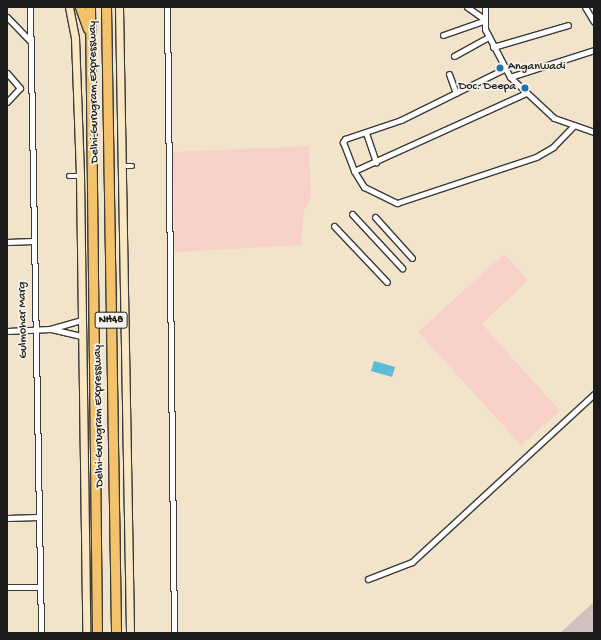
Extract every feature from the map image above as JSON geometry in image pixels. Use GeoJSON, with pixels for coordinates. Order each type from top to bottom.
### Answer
{"type":"FeatureCollection","features":[{"type":"Feature","properties":{"kind":"highway"},"geometry":{"type":"LineString","coordinates":[[80,7],[91,38]]}},
{"type":"Feature","properties":{"kind":"highway","name":"Delhi-Gurugram Expressway"},"geometry":{"type":"LineString","coordinates":[[90,7],[97,633]]}},
{"type":"Feature","properties":{"kind":"highway","name":"Delhi-Gurugram Expressway"},"geometry":{"type":"LineString","coordinates":[[106,7],[116,633]]}},
{"type":"Feature","properties":{"kind":"main road"},"geometry":{"type":"LineString","coordinates":[[69,7],[75,38],[80,176],[86,633]]}},
{"type":"Feature","properties":{"kind":"main road"},"geometry":{"type":"LineString","coordinates":[[120,7],[130,633]]}},
{"type":"Feature","properties":{"kind":"street","name":"Gulmohar Marg"},"geometry":{"type":"LineString","coordinates":[[30,7],[34,330],[41,633]]}},
{"type":"Feature","properties":{"kind":"street"},"geometry":{"type":"LineString","coordinates":[[167,7],[174,633]]}},
{"type":"Feature","properties":{"kind":"street"},"geometry":{"type":"LineString","coordinates":[[468,7],[483,20]]}},
{"type":"Feature","properties":{"kind":"street"},"geometry":{"type":"LineString","coordinates":[[486,7],[483,20],[488,37],[504,69],[510,77],[554,118],[594,132]]}},
{"type":"Feature","properties":{"kind":"street"},"geometry":{"type":"LineString","coordinates":[[585,7],[594,22]]}},
{"type":"Feature","properties":{"kind":"street"},"geometry":{"type":"LineString","coordinates":[[7,17],[30,41]]}},
{"type":"Feature","properties":{"kind":"street"},"geometry":{"type":"LineString","coordinates":[[442,35],[483,20]]}},
{"type":"Feature","properties":{"kind":"street"},"geometry":{"type":"LineString","coordinates":[[493,47],[568,25]]}},
{"type":"Feature","properties":{"kind":"street"},"geometry":{"type":"LineString","coordinates":[[454,56],[488,37]]}},
{"type":"Feature","properties":{"kind":"street"},"geometry":{"type":"LineString","coordinates":[[510,77],[594,50]]}},
{"type":"Feature","properties":{"kind":"street"},"geometry":{"type":"LineString","coordinates":[[504,69],[456,94],[343,142],[354,171],[369,191],[396,203],[536,157],[554,147],[574,125]]}},
{"type":"Feature","properties":{"kind":"street"},"geometry":{"type":"LineString","coordinates":[[7,72],[20,88],[7,102]]}},
{"type":"Feature","properties":{"kind":"street"},"geometry":{"type":"LineString","coordinates":[[448,74],[456,94]]}},
{"type":"Feature","properties":{"kind":"street"},"geometry":{"type":"LineString","coordinates":[[354,171],[526,93]]}},
{"type":"Feature","properties":{"kind":"street"},"geometry":{"type":"LineString","coordinates":[[366,133],[376,162]]}},
{"type":"Feature","properties":{"kind":"street"},"geometry":{"type":"LineString","coordinates":[[123,166],[132,166]]}},
{"type":"Feature","properties":{"kind":"street"},"geometry":{"type":"LineString","coordinates":[[70,176],[80,176]]}},
{"type":"Feature","properties":{"kind":"street"},"geometry":{"type":"LineString","coordinates":[[352,214],[402,268]]}},
{"type":"Feature","properties":{"kind":"street"},"geometry":{"type":"LineString","coordinates":[[375,218],[412,258]]}},
{"type":"Feature","properties":{"kind":"street"},"geometry":{"type":"LineString","coordinates":[[334,226],[387,282]]}},
{"type":"Feature","properties":{"kind":"street"},"geometry":{"type":"LineString","coordinates":[[7,242],[33,241]]}},
{"type":"Feature","properties":{"kind":"street"},"geometry":{"type":"LineString","coordinates":[[7,331],[50,329],[82,320]]}},
{"type":"Feature","properties":{"kind":"street"},"geometry":{"type":"LineString","coordinates":[[50,329],[82,336]]}},
{"type":"Feature","properties":{"kind":"street"},"geometry":{"type":"LineString","coordinates":[[368,579],[412,562],[594,394]]}},
{"type":"Feature","properties":{"kind":"street"},"geometry":{"type":"LineString","coordinates":[[7,518],[38,517]]}},
{"type":"Feature","properties":{"kind":"street"},"geometry":{"type":"LineString","coordinates":[[7,588],[40,586]]}},
{"type":"Feature","properties":{"kind":"shaded area"},"geometry":{"type":"Polygon","coordinates":[[[309,146],[311,197],[304,211],[301,245],[175,252],[173,152],[309,146]]]}},
{"type":"Feature","properties":{"kind":"shaded area"},"geometry":{"type":"Polygon","coordinates":[[[504,254],[528,280],[482,324],[560,411],[521,445],[418,332],[504,254]]]}},
{"type":"Feature","properties":{"kind":"shaded area"},"geometry":{"type":"Polygon","coordinates":[[[594,602],[594,633],[560,633],[594,602]]]}},
{"type":"Feature","properties":{"kind":"water"},"geometry":{"type":"Polygon","coordinates":[[[374,361],[395,367],[392,377],[371,371],[374,361]]]}},
{"type":"Feature","properties":{"kind":"place","name":"Anganwadi"},"geometry":{"type":"Point","coordinates":[500,68]}},
{"type":"Feature","properties":{"kind":"place","name":"Doc. Deepa"},"geometry":{"type":"Point","coordinates":[525,88]}}]}
